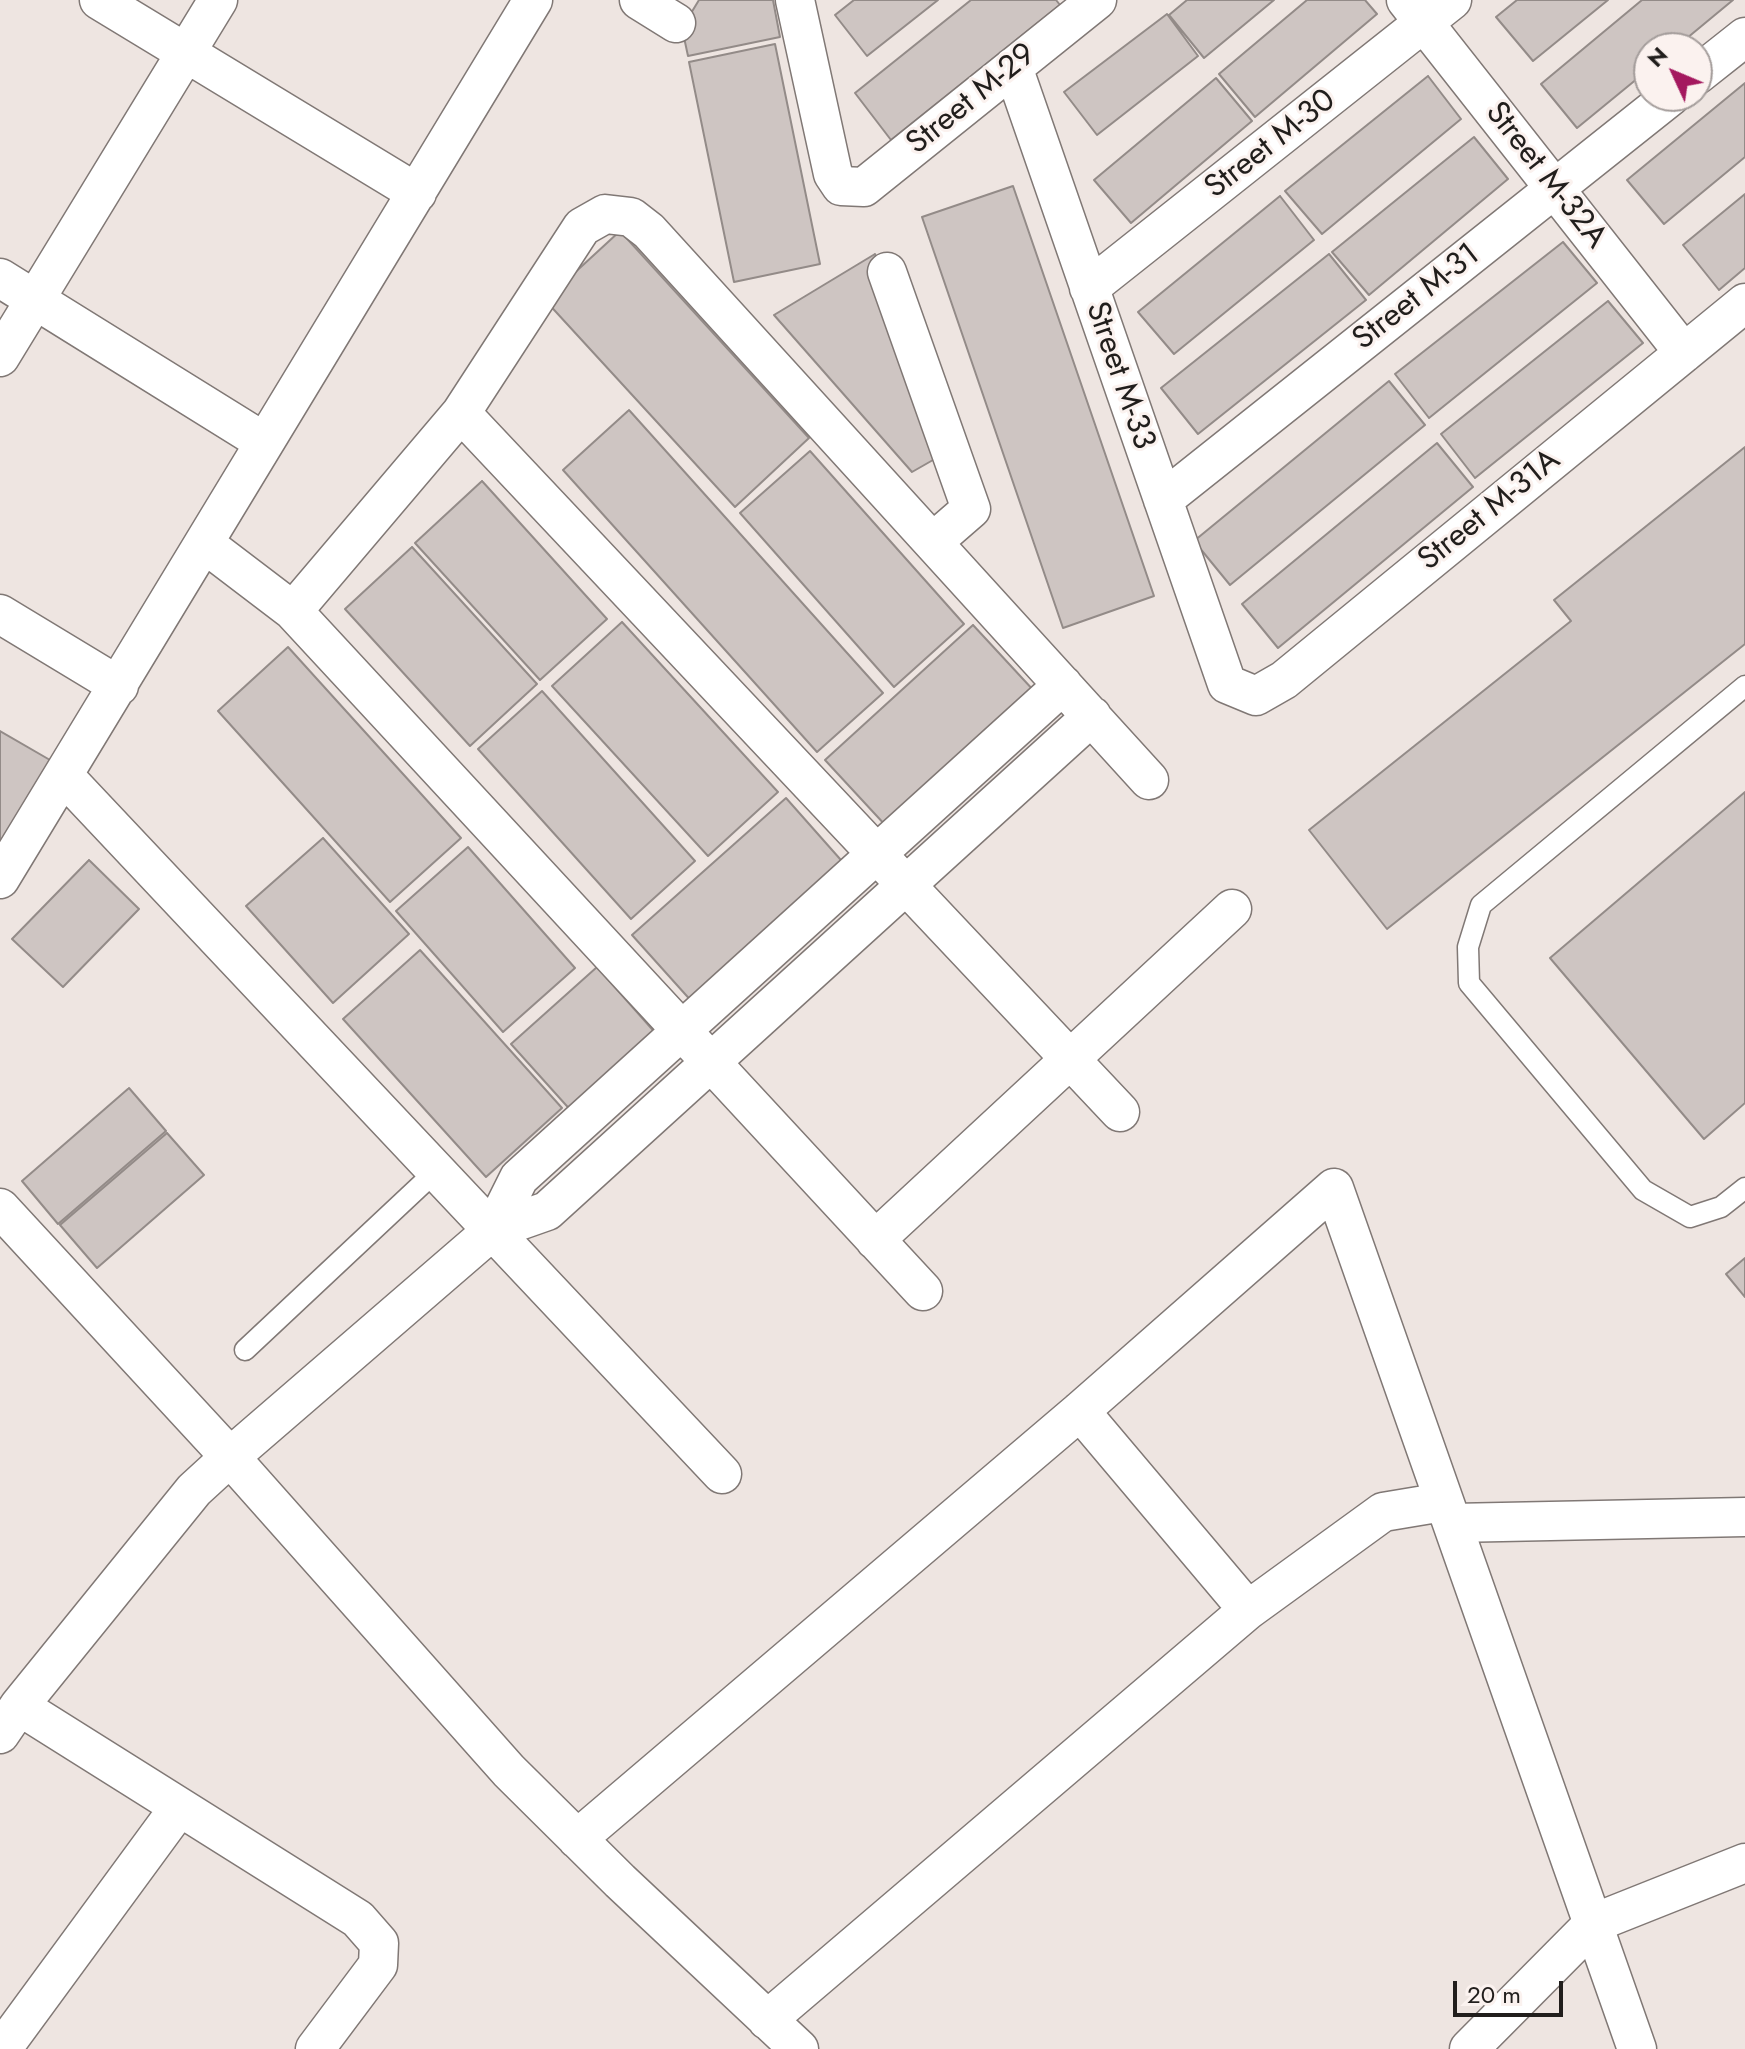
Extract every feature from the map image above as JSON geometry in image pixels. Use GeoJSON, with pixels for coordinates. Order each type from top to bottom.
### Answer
{"type":"FeatureCollection","features":[{"type":"Feature","properties":{"kind":"street"},"geometry":{"type":"LineString","coordinates":[[99,0],[417,193]]}},
{"type":"Feature","properties":{"kind":"street"},"geometry":{"type":"LineString","coordinates":[[0,357],[218,0]]}},
{"type":"Feature","properties":{"kind":"street"},"geometry":{"type":"LineString","coordinates":[[0,879],[65,777],[533,0]]}},
{"type":"Feature","properties":{"kind":"street"},"geometry":{"type":"LineString","coordinates":[[639,0],[676,23]]}},
{"type":"Feature","properties":{"kind":"street","name":"Street M-29"},"geometry":{"type":"LineString","coordinates":[[795,0],[833,174],[841,186],[864,187],[1097,0]]}},
{"type":"Feature","properties":{"kind":"street","name":"Street M-32A"},"geometry":{"type":"LineString","coordinates":[[1427,8],[1555,189],[1684,353]]}},
{"type":"Feature","properties":{"kind":"street","name":"Street M-30"},"geometry":{"type":"LineString","coordinates":[[1089,288],[1427,8]]}},
{"type":"Feature","properties":{"kind":"street"},"geometry":{"type":"LineString","coordinates":[[1713,62],[1745,37]]}},
{"type":"Feature","properties":{"kind":"street","name":"Street M-33"},"geometry":{"type":"LineString","coordinates":[[1013,67],[1227,684]]}},
{"type":"Feature","properties":{"kind":"street","name":"Street M-31"},"geometry":{"type":"LineString","coordinates":[[1163,500],[1651,112]]}},
{"type":"Feature","properties":{"kind":"street"},"geometry":{"type":"LineString","coordinates":[[293,611],[461,413],[582,227],[605,214],[631,217],[649,231],[1149,780]]}},
{"type":"Feature","properties":{"kind":"street"},"geometry":{"type":"LineString","coordinates":[[887,272],[971,509],[933,542]]}},
{"type":"Feature","properties":{"kind":"street"},"geometry":{"type":"LineString","coordinates":[[0,278],[264,442]]}},
{"type":"Feature","properties":{"kind":"street","name":"Street M-31A"},"geometry":{"type":"LineString","coordinates":[[1227,684],[1256,696],[1284,680],[1745,303]]}},
{"type":"Feature","properties":{"kind":"street"},"geometry":{"type":"LineString","coordinates":[[461,413],[1120,1112]]}},
{"type":"Feature","properties":{"kind":"street"},"geometry":{"type":"LineString","coordinates":[[205,544],[293,611],[923,1291]]}},
{"type":"Feature","properties":{"kind":"street"},"geometry":{"type":"LineString","coordinates":[[0,614],[119,686]]}},
{"type":"Feature","properties":{"kind":"street"},"geometry":{"type":"LineString","coordinates":[[493,1230],[519,1178],[1063,685]]}},
{"type":"Feature","properties":{"kind":"street"},"geometry":{"type":"LineString","coordinates":[[315,2049],[378,1965],[379,1943],[358,1919],[178,1809],[9,1720],[194,1490],[493,1230],[547,1211],[1092,716]]}},
{"type":"Feature","properties":{"kind":"street"},"geometry":{"type":"LineString","coordinates":[[65,777],[722,1474]]}},
{"type":"Feature","properties":{"kind":"street"},"geometry":{"type":"LineString","coordinates":[[875,1240],[1232,909]]}},
{"type":"Feature","properties":{"kind":"street"},"geometry":{"type":"LineString","coordinates":[[577,1839],[1080,1411],[1334,1188],[1637,2049]]}},
{"type":"Feature","properties":{"kind":"street"},"geometry":{"type":"LineString","coordinates":[[0,1208],[230,1457],[509,1771],[799,2049]]}},
{"type":"Feature","properties":{"kind":"street"},"geometry":{"type":"LineString","coordinates":[[1080,1411],[1248,1610]]}},
{"type":"Feature","properties":{"kind":"street"},"geometry":{"type":"LineString","coordinates":[[767,2020],[1248,1610],[1383,1512],[1745,1517]]}},
{"type":"Feature","properties":{"kind":"street"},"geometry":{"type":"LineString","coordinates":[[2,2049],[178,1809]]}},
{"type":"Feature","properties":{"kind":"street"},"geometry":{"type":"LineString","coordinates":[[1469,2049],[1594,1923],[1745,1863]]}},
{"type":"Feature","properties":{"kind":"lane"},"geometry":{"type":"LineString","coordinates":[[1745,686],[1481,905],[1468,947],[1469,983],[1643,1190],[1690,1217],[1721,1207],[1745,1188]]}},
{"type":"Feature","properties":{"kind":"lane"},"geometry":{"type":"LineString","coordinates":[[245,1350],[436,1171]]}},
{"type":"Feature","properties":{"kind":"building"},"geometry":{"type":"Polygon","coordinates":[[[699,0],[773,0],[780,37],[688,56],[682,28],[699,0]]]}},
{"type":"Feature","properties":{"kind":"building"},"geometry":{"type":"Polygon","coordinates":[[[854,0],[938,0],[867,56],[835,15],[854,0]]]}},
{"type":"Feature","properties":{"kind":"building"},"geometry":{"type":"Polygon","coordinates":[[[971,0],[1056,0],[1060,5],[891,140],[855,93],[971,0]]]}},
{"type":"Feature","properties":{"kind":"building"},"geometry":{"type":"Polygon","coordinates":[[[1187,0],[1274,0],[1204,58],[1169,15],[1187,0]]]}},
{"type":"Feature","properties":{"kind":"building"},"geometry":{"type":"Polygon","coordinates":[[[1307,0],[1365,0],[1377,14],[1255,117],[1219,74],[1307,0]]]}},
{"type":"Feature","properties":{"kind":"building"},"geometry":{"type":"Polygon","coordinates":[[[1517,0],[1608,0],[1533,61],[1496,17],[1517,0]]]}},
{"type":"Feature","properties":{"kind":"building"},"geometry":{"type":"Polygon","coordinates":[[[1642,0],[1733,0],[1694,32],[1633,32],[1633,82],[1577,128],[1541,84],[1642,0]]]}},
{"type":"Feature","properties":{"kind":"building"},"geometry":{"type":"Polygon","coordinates":[[[1167,14],[1198,56],[1097,135],[1064,92],[1167,14]]]}},
{"type":"Feature","properties":{"kind":"building"},"geometry":{"type":"Polygon","coordinates":[[[775,44],[820,264],[734,282],[689,62],[775,44]]]}},
{"type":"Feature","properties":{"kind":"building"},"geometry":{"type":"Polygon","coordinates":[[[1428,76],[1461,119],[1322,234],[1285,191],[1428,76]]]}},
{"type":"Feature","properties":{"kind":"building"},"geometry":{"type":"Polygon","coordinates":[[[1216,78],[1252,121],[1131,223],[1094,180],[1216,78]]]}},
{"type":"Feature","properties":{"kind":"building"},"geometry":{"type":"Polygon","coordinates":[[[1745,83],[1745,157],[1664,224],[1627,180],[1745,83]]]}},
{"type":"Feature","properties":{"kind":"building"},"geometry":{"type":"Polygon","coordinates":[[[1474,137],[1508,179],[1369,295],[1332,252],[1474,137]]]}},
{"type":"Feature","properties":{"kind":"building"},"geometry":{"type":"Polygon","coordinates":[[[1013,186],[1154,596],[1063,628],[922,217],[1013,186]]]}},
{"type":"Feature","properties":{"kind":"building"},"geometry":{"type":"Polygon","coordinates":[[[1745,194],[1745,268],[1719,290],[1683,245],[1745,194]]]}},
{"type":"Feature","properties":{"kind":"building"},"geometry":{"type":"Polygon","coordinates":[[[1280,196],[1314,240],[1174,354],[1138,312],[1280,196]]]}},
{"type":"Feature","properties":{"kind":"building"},"geometry":{"type":"Polygon","coordinates":[[[620,231],[809,438],[735,507],[545,300],[620,231]]]}},
{"type":"Feature","properties":{"kind":"building"},"geometry":{"type":"Polygon","coordinates":[[[1563,242],[1597,283],[1429,418],[1395,374],[1563,242]]]}},
{"type":"Feature","properties":{"kind":"building"},"geometry":{"type":"Polygon","coordinates":[[[875,254],[940,456],[912,472],[774,315],[875,254]]]}},
{"type":"Feature","properties":{"kind":"building"},"geometry":{"type":"Polygon","coordinates":[[[1329,254],[1366,300],[1198,434],[1161,388],[1329,254]]]}},
{"type":"Feature","properties":{"kind":"building"},"geometry":{"type":"Polygon","coordinates":[[[1608,301],[1643,343],[1475,478],[1441,434],[1608,301]]]}},
{"type":"Feature","properties":{"kind":"building"},"geometry":{"type":"Polygon","coordinates":[[[1389,381],[1425,425],[1230,585],[1194,541],[1389,381]]]}},
{"type":"Feature","properties":{"kind":"building"},"geometry":{"type":"Polygon","coordinates":[[[629,410],[883,693],[817,752],[563,470],[629,410]]]}},
{"type":"Feature","properties":{"kind":"building"},"geometry":{"type":"Polygon","coordinates":[[[1437,443],[1473,487],[1278,648],[1242,604],[1437,443]]]}},
{"type":"Feature","properties":{"kind":"building"},"geometry":{"type":"Polygon","coordinates":[[[1745,447],[1745,644],[1387,929],[1309,830],[1571,621],[1554,600],[1745,447]]]}},
{"type":"Feature","properties":{"kind":"building"},"geometry":{"type":"Polygon","coordinates":[[[810,451],[964,624],[894,687],[740,513],[810,451]]]}},
{"type":"Feature","properties":{"kind":"building"},"geometry":{"type":"Polygon","coordinates":[[[482,481],[607,619],[540,680],[415,543],[482,481]]]}},
{"type":"Feature","properties":{"kind":"building"},"geometry":{"type":"Polygon","coordinates":[[[412,547],[537,684],[470,746],[345,609],[412,547]]]}},
{"type":"Feature","properties":{"kind":"building"},"geometry":{"type":"Polygon","coordinates":[[[622,622],[778,792],[708,856],[552,686],[622,622]]]}},
{"type":"Feature","properties":{"kind":"building"},"geometry":{"type":"Polygon","coordinates":[[[973,625],[1035,692],[887,827],[825,760],[973,625]]]}},
{"type":"Feature","properties":{"kind":"building"},"geometry":{"type":"Polygon","coordinates":[[[288,647],[461,838],[390,902],[218,711],[288,647]]]}},
{"type":"Feature","properties":{"kind":"building"},"geometry":{"type":"Polygon","coordinates":[[[542,691],[695,861],[631,919],[478,749],[542,691]]]}},
{"type":"Feature","properties":{"kind":"building"},"geometry":{"type":"Polygon","coordinates":[[[0,731],[50,760],[0,844],[0,731]]]}},
{"type":"Feature","properties":{"kind":"building"},"geometry":{"type":"Polygon","coordinates":[[[1745,792],[1745,1103],[1704,1139],[1550,958],[1745,792]]]}},
{"type":"Feature","properties":{"kind":"building"},"geometry":{"type":"Polygon","coordinates":[[[786,798],[848,868],[694,1004],[632,935],[786,798]]]}},
{"type":"Feature","properties":{"kind":"building"},"geometry":{"type":"Polygon","coordinates":[[[323,838],[409,934],[333,1003],[246,906],[323,838]]]}},
{"type":"Feature","properties":{"kind":"building"},"geometry":{"type":"Polygon","coordinates":[[[468,847],[575,968],[503,1032],[396,911],[468,847]]]}},
{"type":"Feature","properties":{"kind":"building"},"geometry":{"type":"Polygon","coordinates":[[[89,860],[139,909],[63,987],[12,939],[89,860]]]}},
{"type":"Feature","properties":{"kind":"building"},"geometry":{"type":"Polygon","coordinates":[[[420,950],[562,1108],[486,1177],[343,1019],[420,950]]]}},
{"type":"Feature","properties":{"kind":"building"},"geometry":{"type":"Polygon","coordinates":[[[597,967],[659,1037],[574,1114],[511,1044],[597,967]]]}},
{"type":"Feature","properties":{"kind":"building"},"geometry":{"type":"Polygon","coordinates":[[[129,1088],[166,1131],[58,1224],[22,1181],[129,1088]]]}},
{"type":"Feature","properties":{"kind":"building"},"geometry":{"type":"Polygon","coordinates":[[[167,1133],[204,1175],[97,1268],[60,1225],[167,1133]]]}},
{"type":"Feature","properties":{"kind":"building"},"geometry":{"type":"Polygon","coordinates":[[[1745,1258],[1745,1297],[1726,1274],[1745,1258]]]}}]}
